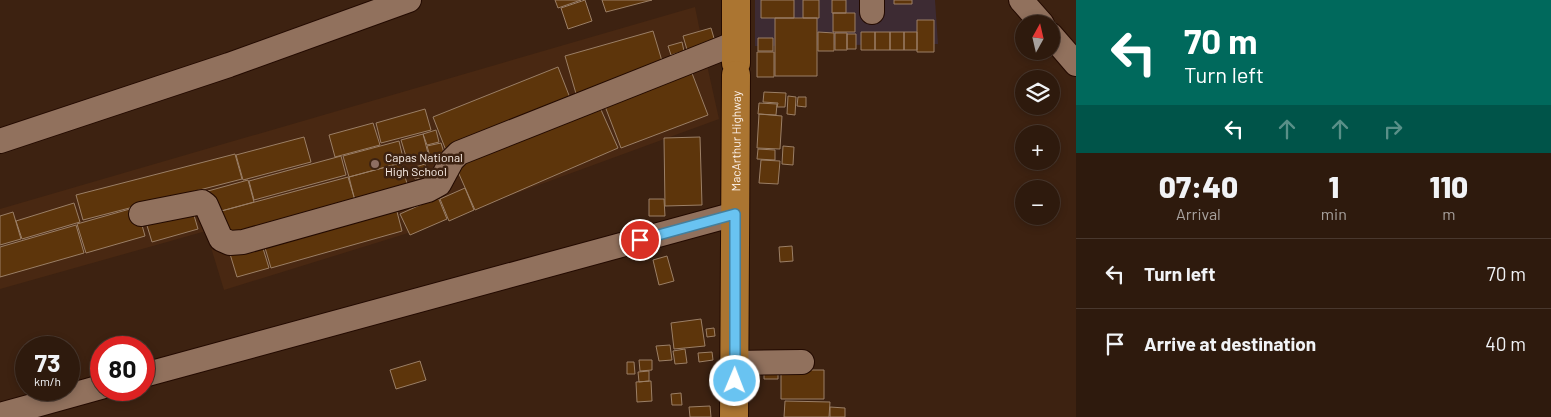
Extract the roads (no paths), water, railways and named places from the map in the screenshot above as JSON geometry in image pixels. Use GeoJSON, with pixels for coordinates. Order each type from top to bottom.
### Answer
{"type":"FeatureCollection","features":[{"type":"Feature","properties":{"kind":"highway","name":"MacArthur Highway"},"geometry":{"type":"LineString","coordinates":[[734,417],[736,0]]}},
{"type":"Feature","properties":{"kind":"street"},"geometry":{"type":"LineString","coordinates":[[0,141],[229,65],[409,0]]}},
{"type":"Feature","properties":{"kind":"street"},"geometry":{"type":"LineString","coordinates":[[1021,0],[1034,15]]}},
{"type":"Feature","properties":{"kind":"street"},"geometry":{"type":"LineString","coordinates":[[1060,45],[1076,64]]}},
{"type":"Feature","properties":{"kind":"street"},"geometry":{"type":"LineString","coordinates":[[141,214],[202,202],[206,205],[221,238],[230,243],[243,242],[428,190],[439,184],[452,160],[459,153],[736,60]]}},
{"type":"Feature","properties":{"kind":"street"},"geometry":{"type":"LineString","coordinates":[[155,372],[735,214]]}},
{"type":"Feature","properties":{"kind":"street"},"geometry":{"type":"LineString","coordinates":[[735,363],[802,362]]}},
{"type":"Feature","properties":{"kind":"street"},"geometry":{"type":"LineString","coordinates":[[0,415],[90,390]]}},
{"type":"Feature","properties":{"kind":"place","name":"Capas National High School"},"geometry":{"type":"Point","coordinates":[375,164]}}]}
